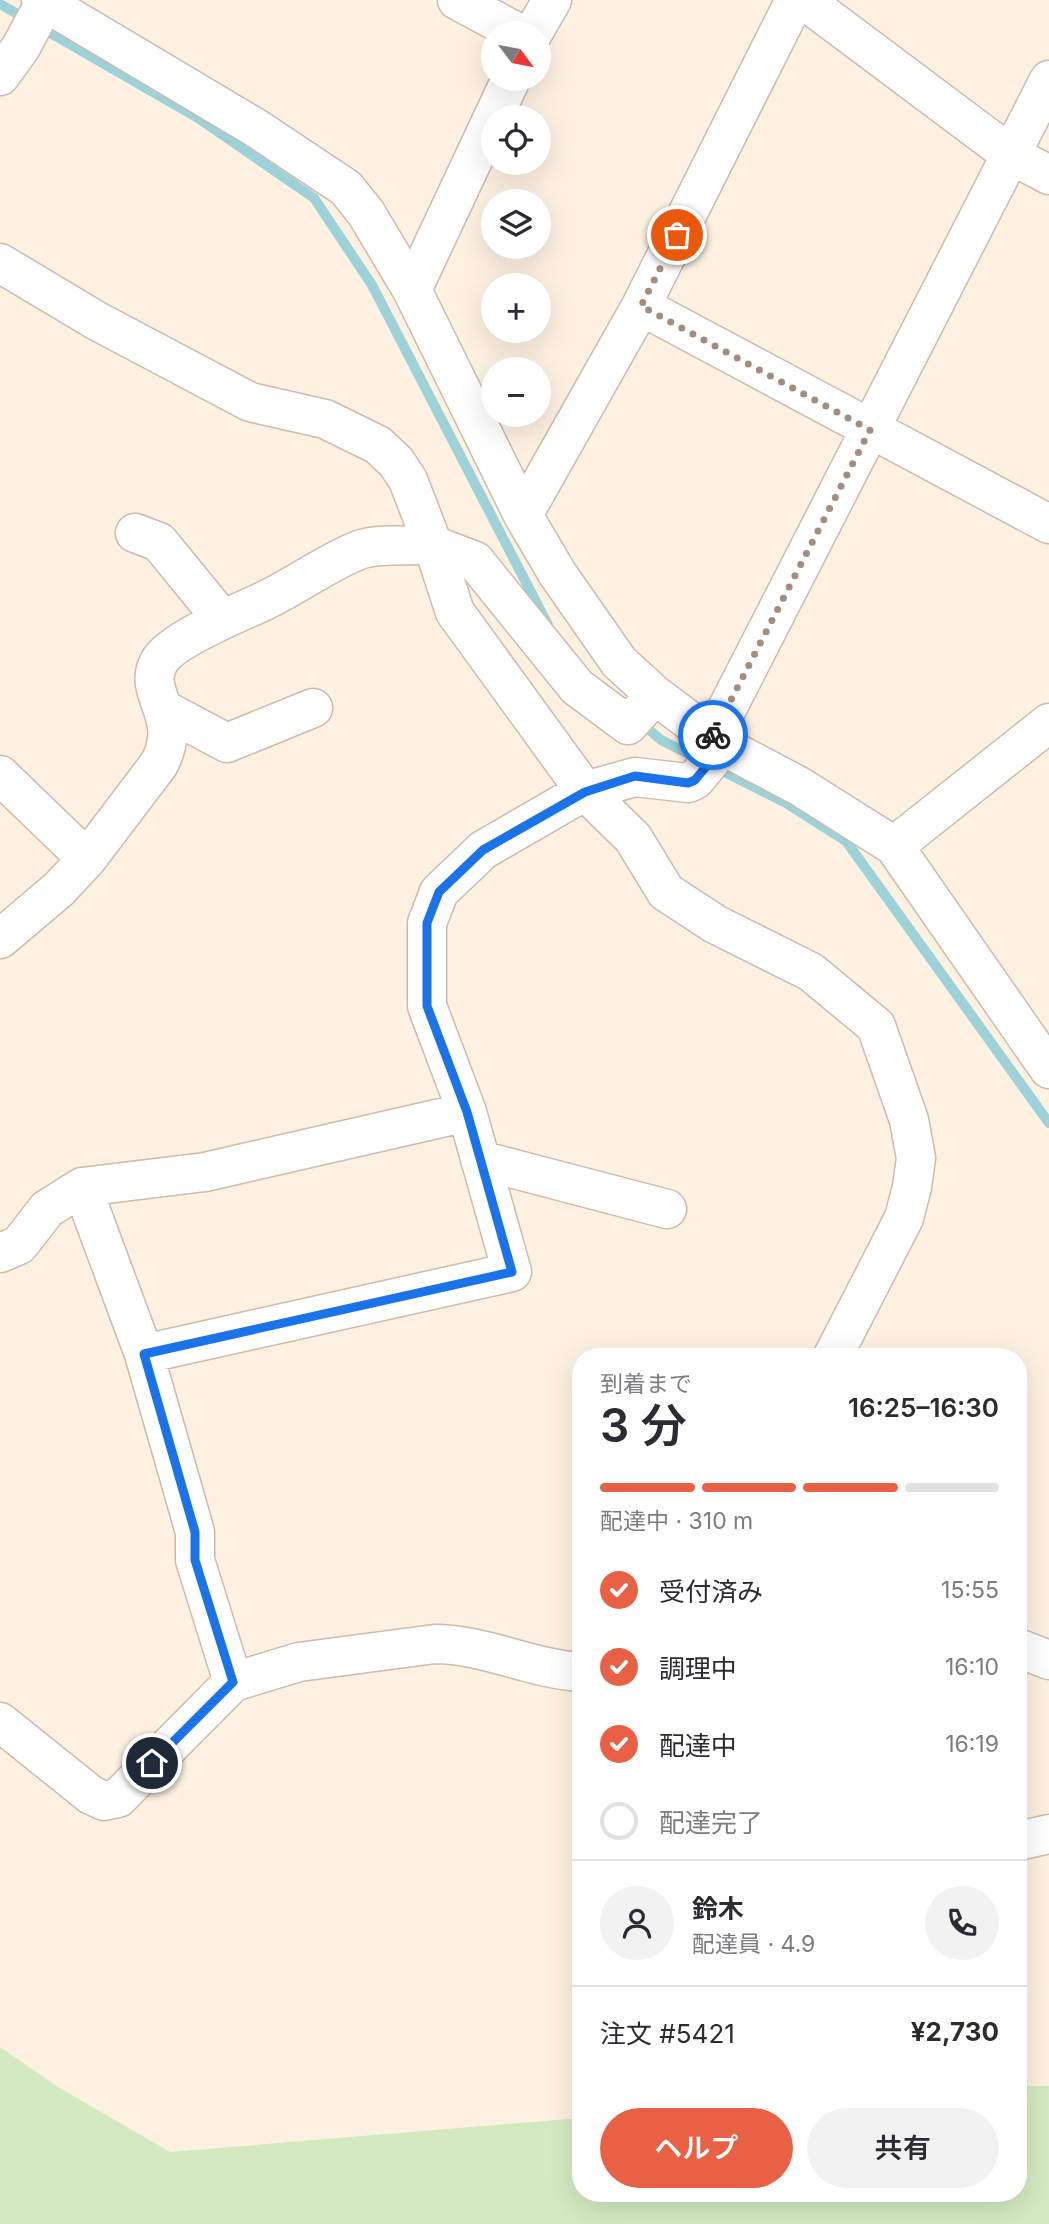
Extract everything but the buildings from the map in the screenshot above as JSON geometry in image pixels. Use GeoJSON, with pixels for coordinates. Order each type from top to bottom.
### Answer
{"type":"FeatureCollection","features":[{"type":"Feature","properties":{"kind":"street"},"geometry":{"type":"LineString","coordinates":[[457,0],[496,21]]}},
{"type":"Feature","properties":{"kind":"street"},"geometry":{"type":"LineString","coordinates":[[540,21],[552,0]]}},
{"type":"Feature","properties":{"kind":"street"},"geometry":{"type":"LineString","coordinates":[[523,514],[641,306],[795,0]]}},
{"type":"Feature","properties":{"kind":"street"},"geometry":{"type":"LineString","coordinates":[[804,0],[1011,155],[1049,175]]}},
{"type":"Feature","properties":{"kind":"street"},"geometry":{"type":"LineString","coordinates":[[29,28],[256,128],[346,188],[366,213],[412,290],[523,514],[598,636],[619,662],[643,708]]}},
{"type":"Feature","properties":{"kind":"street"},"geometry":{"type":"LineString","coordinates":[[144,1354],[512,1272],[467,1112],[427,1006],[427,923],[439,892],[483,850],[585,792],[635,776],[681,784],[695,780],[718,745],[870,430],[1049,80]]}},
{"type":"Feature","properties":{"kind":"street"},"geometry":{"type":"LineString","coordinates":[[412,290],[505,91]]}},
{"type":"Feature","properties":{"kind":"street"},"geometry":{"type":"LineString","coordinates":[[0,263],[97,321],[250,402],[325,419],[378,445],[396,462],[408,480],[456,612],[585,792],[633,838],[666,892],[715,924],[811,972],[876,1026],[909,1120],[915,1158],[912,1187],[904,1218],[837,1348]]}},
{"type":"Feature","properties":{"kind":"street"},"geometry":{"type":"LineString","coordinates":[[641,306],[1049,524]]}},
{"type":"Feature","properties":{"kind":"street"},"geometry":{"type":"LineString","coordinates":[[135,533],[159,542],[222,620]]}},
{"type":"Feature","properties":{"kind":"street"},"geometry":{"type":"LineString","coordinates":[[0,939],[59,889],[87,859],[149,778],[167,749],[169,735],[154,682],[159,662],[167,653],[222,620],[264,601],[361,549],[433,545],[475,561],[577,687],[643,708],[718,745],[799,786],[894,846],[1049,1069]]}},
{"type":"Feature","properties":{"kind":"street"},"geometry":{"type":"LineString","coordinates":[[163,709],[227,743],[313,708]]}},
{"type":"Feature","properties":{"kind":"street"},"geometry":{"type":"LineString","coordinates":[[894,846],[1049,723]]}},
{"type":"Feature","properties":{"kind":"street"},"geometry":{"type":"LineString","coordinates":[[0,775],[87,859]]}},
{"type":"Feature","properties":{"kind":"street"},"geometry":{"type":"LineString","coordinates":[[0,1253],[19,1245],[47,1209],[82,1187],[205,1172],[467,1112]]}},
{"type":"Feature","properties":{"kind":"street"},"geometry":{"type":"LineString","coordinates":[[480,1160],[667,1209]]}},
{"type":"Feature","properties":{"kind":"street"},"geometry":{"type":"LineString","coordinates":[[82,1187],[144,1354],[195,1532],[195,1560],[233,1682]]}},
{"type":"Feature","properties":{"kind":"street"},"geometry":{"type":"LineString","coordinates":[[0,1722],[91,1795],[104,1801],[118,1798],[233,1682],[299,1662],[435,1644],[455,1644],[554,1670],[572,1671]]}},
{"type":"Feature","properties":{"kind":"street"},"geometry":{"type":"LineString","coordinates":[[1027,1651],[1049,1660]]}},
{"type":"Feature","properties":{"kind":"street"},"geometry":{"type":"LineString","coordinates":[[1027,1839],[1049,1834]]}},
{"type":"Feature","properties":{"kind":"green space"},"geometry":{"type":"Polygon","coordinates":[[[0,2047],[58,2087],[170,2152],[572,2119],[572,2202],[1027,2202],[1027,2086],[1049,2086],[1049,2224],[0,2224],[0,2047]]]}},
{"type":"Feature","properties":{"kind":"waterway"},"geometry":{"type":"LineString","coordinates":[[0,4],[198,118],[314,198],[372,285],[548,625]]}},
{"type":"Feature","properties":{"kind":"waterway"},"geometry":{"type":"LineString","coordinates":[[640,722],[661,740],[786,803],[846,841],[1049,1123]]}},
{"type":"Feature","properties":{"kind":"way so far"},"geometry":{"type":"LineString","coordinates":[[677,235],[641,306],[870,430],[713,735]]}},
{"type":"Feature","properties":{"kind":"route"},"geometry":{"type":"LineString","coordinates":[[152,1763],[185,1727],[233,1682],[195,1560],[195,1532],[144,1354],[512,1272],[467,1112],[427,1006],[427,923],[439,892],[483,850],[585,792],[619,780],[635,776],[651,777],[681,784],[695,780],[723,746],[712,738],[713,735]]}}]}
